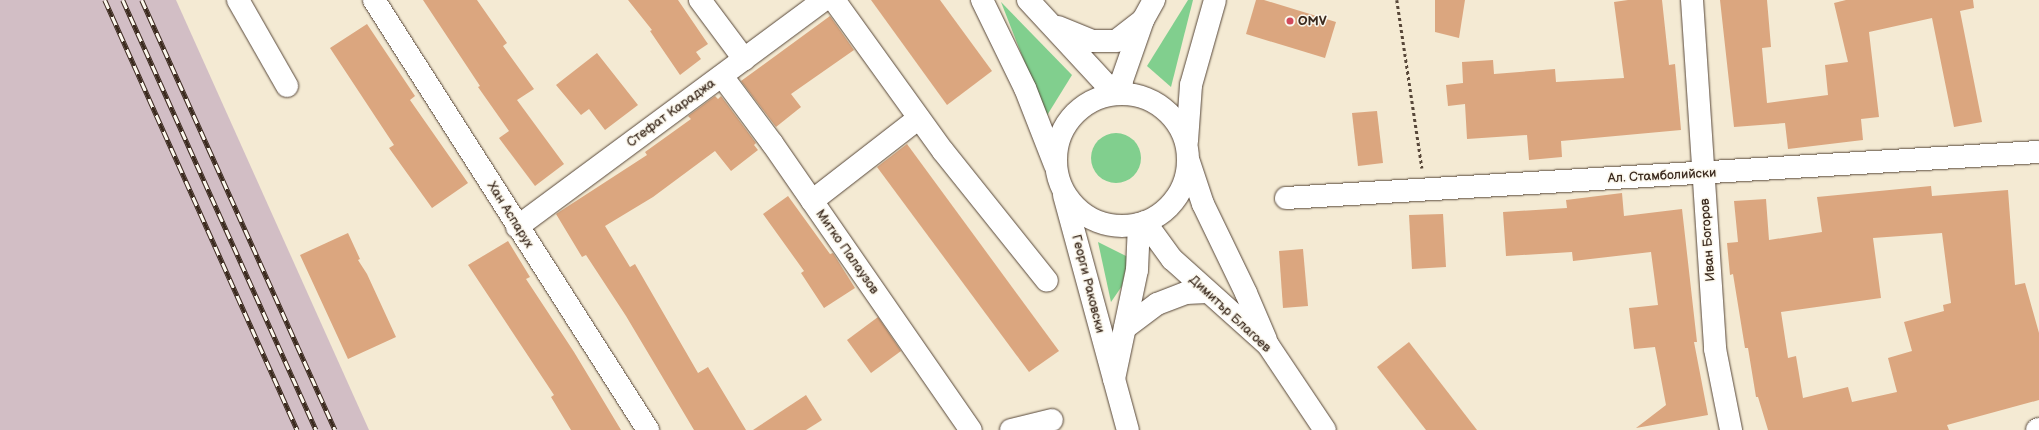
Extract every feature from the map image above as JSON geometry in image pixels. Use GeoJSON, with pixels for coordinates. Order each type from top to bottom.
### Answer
{"type":"FeatureCollection","features":[{"type":"Feature","properties":{"kind":"street"},"geometry":{"type":"LineString","coordinates":[[238,0],[287,86]]}},
{"type":"Feature","properties":{"kind":"street","name":"Хан Аспарух"},"geometry":{"type":"LineString","coordinates":[[374,0],[517,227],[648,430]]}},
{"type":"Feature","properties":{"kind":"street"},"geometry":{"type":"LineString","coordinates":[[700,0],[744,59]]}},
{"type":"Feature","properties":{"kind":"street","name":"Стефат Караджа"},"geometry":{"type":"LineString","coordinates":[[517,227],[824,0]]}},
{"type":"Feature","properties":{"kind":"street"},"geometry":{"type":"LineString","coordinates":[[834,0],[919,118],[1047,281]]}},
{"type":"Feature","properties":{"kind":"street"},"geometry":{"type":"LineString","coordinates":[[982,0],[1025,88],[1059,179],[1081,210],[1102,223],[1120,226],[1142,223],[1163,212],[1177,198],[1186,180],[1191,85],[1215,0]]}},
{"type":"Feature","properties":{"kind":"street"},"geometry":{"type":"LineString","coordinates":[[1028,0],[1118,94]]}},
{"type":"Feature","properties":{"kind":"street"},"geometry":{"type":"LineString","coordinates":[[1118,94],[1143,20],[1154,0]]}},
{"type":"Feature","properties":{"kind":"street","name":"Иван Богоров"},"geometry":{"type":"LineString","coordinates":[[1692,0],[1715,349],[1731,430]]}},
{"type":"Feature","properties":{"kind":"street"},"geometry":{"type":"LineString","coordinates":[[1050,23],[1092,40],[1116,41],[1143,20]]}},
{"type":"Feature","properties":{"kind":"street","name":"Митко Палаузов"},"geometry":{"type":"LineString","coordinates":[[722,76],[812,200],[970,430]]}},
{"type":"Feature","properties":{"kind":"street"},"geometry":{"type":"LineString","coordinates":[[1059,179],[1057,150],[1063,129],[1072,118],[1094,100],[1118,94],[1150,99],[1162,107],[1182,130],[1203,204],[1246,293],[1268,345]]}},
{"type":"Feature","properties":{"kind":"street"},"geometry":{"type":"LineString","coordinates":[[812,200],[919,118]]}},
{"type":"Feature","properties":{"kind":"street","name":"Ал. Стамболийски"},"geometry":{"type":"LineString","coordinates":[[1286,198],[1703,174],[2039,152]]}},
{"type":"Feature","properties":{"kind":"street","name":"Георги Раковски"},"geometry":{"type":"LineString","coordinates":[[1059,179],[1128,430]]}},
{"type":"Feature","properties":{"kind":"street","name":"Георги Раковски"},"geometry":{"type":"LineString","coordinates":[[1114,382],[1138,270],[1142,223]]}},
{"type":"Feature","properties":{"kind":"street","name":"Димитър Благоев"},"geometry":{"type":"LineString","coordinates":[[1142,223],[1172,260],[1268,345],[1325,430]]}},
{"type":"Feature","properties":{"kind":"street"},"geometry":{"type":"LineString","coordinates":[[1125,328],[1157,304],[1186,293],[1207,292]]}},
{"type":"Feature","properties":{"kind":"street"},"geometry":{"type":"LineString","coordinates":[[1011,430],[1052,420]]}},
{"type":"Feature","properties":{"kind":"path"},"geometry":{"type":"LineString","coordinates":[[1397,0],[1425,190]]}},
{"type":"Feature","properties":{"kind":"shaded area"},"geometry":{"type":"Polygon","coordinates":[[[0,0],[176,0],[369,430],[0,430],[0,0]]]}},
{"type":"Feature","properties":{"kind":"green space"},"geometry":{"type":"Polygon","coordinates":[[[1188,0],[1193,0],[1171,87],[1147,66],[1188,0]]]}},
{"type":"Feature","properties":{"kind":"green space"},"geometry":{"type":"Polygon","coordinates":[[[1001,2],[1072,75],[1046,117],[1001,2]]]}},
{"type":"Feature","properties":{"kind":"green space"},"geometry":{"type":"Polygon","coordinates":[[[1111,133],[1121,133],[1134,140],[1141,153],[1141,163],[1134,176],[1121,183],[1111,183],[1102,179],[1095,172],[1091,163],[1091,153],[1095,144],[1102,137],[1111,133]]]}},
{"type":"Feature","properties":{"kind":"green space"},"geometry":{"type":"Polygon","coordinates":[[[1098,242],[1128,257],[1122,286],[1111,302],[1098,242]]]}},
{"type":"Feature","properties":{"kind":"building"},"geometry":{"type":"Polygon","coordinates":[[[423,0],[477,0],[507,43],[503,46],[534,89],[517,100],[564,164],[535,186],[499,138],[509,131],[478,87],[480,86],[423,0]]]}},
{"type":"Feature","properties":{"kind":"building"},"geometry":{"type":"Polygon","coordinates":[[[628,0],[678,0],[708,44],[696,52],[701,59],[680,75],[650,31],[652,30],[628,0]]]}},
{"type":"Feature","properties":{"kind":"building"},"geometry":{"type":"Polygon","coordinates":[[[871,0],[940,0],[992,71],[947,105],[871,0]]]}},
{"type":"Feature","properties":{"kind":"building"},"geometry":{"type":"Polygon","coordinates":[[[1256,0],[1264,0],[1336,22],[1325,58],[1246,34],[1256,0]]]}},
{"type":"Feature","properties":{"kind":"building"},"geometry":{"type":"Polygon","coordinates":[[[1435,0],[1465,0],[1459,38],[1435,32],[1435,0]]]}},
{"type":"Feature","properties":{"kind":"building"},"geometry":{"type":"Polygon","coordinates":[[[1628,0],[1662,0],[1669,65],[1675,64],[1681,130],[1561,141],[1562,157],[1529,160],[1527,135],[1467,139],[1465,104],[1448,106],[1446,85],[1463,83],[1462,62],[1493,60],[1494,74],[1555,69],[1556,82],[1624,78],[1614,2],[1628,0]]]}},
{"type":"Feature","properties":{"kind":"building"},"geometry":{"type":"Polygon","coordinates":[[[1720,0],[1767,0],[1771,47],[1762,48],[1767,103],[1828,95],[1825,65],[1848,62],[1834,3],[1846,0],[1973,0],[1974,8],[1960,11],[1982,122],[1954,127],[1932,18],[1869,32],[1879,117],[1861,119],[1863,140],[1788,149],[1785,123],[1734,127],[1720,0]]]}},
{"type":"Feature","properties":{"kind":"building"},"geometry":{"type":"Polygon","coordinates":[[[830,16],[854,50],[791,94],[801,107],[776,127],[741,81],[830,16]]]}},
{"type":"Feature","properties":{"kind":"building"},"geometry":{"type":"Polygon","coordinates":[[[367,24],[415,96],[410,100],[468,183],[432,208],[389,148],[394,145],[330,48],[367,24]]]}},
{"type":"Feature","properties":{"kind":"building"},"geometry":{"type":"Polygon","coordinates":[[[597,53],[638,105],[605,130],[589,109],[581,115],[556,85],[597,53]]]}},
{"type":"Feature","properties":{"kind":"building"},"geometry":{"type":"Polygon","coordinates":[[[715,96],[718,99],[721,96],[756,143],[754,145],[758,150],[731,171],[715,151],[653,197],[605,226],[630,267],[635,264],[698,373],[708,367],[746,430],[694,430],[626,316],[586,255],[582,257],[556,214],[647,155],[645,152],[691,119],[688,116],[715,96]]]}},
{"type":"Feature","properties":{"kind":"building"},"geometry":{"type":"Polygon","coordinates":[[[1377,111],[1383,163],[1358,166],[1352,113],[1377,111]]]}},
{"type":"Feature","properties":{"kind":"building"},"geometry":{"type":"Polygon","coordinates":[[[907,144],[1059,351],[1029,372],[877,167],[907,144]]]}},
{"type":"Feature","properties":{"kind":"building"},"geometry":{"type":"Polygon","coordinates":[[[1931,186],[1932,196],[2008,190],[2015,285],[2025,283],[2039,333],[2039,400],[1947,425],[1949,430],[1768,430],[1758,397],[1756,397],[1748,348],[1745,348],[1733,274],[1730,275],[1727,243],[1738,242],[1734,201],[1766,199],[1769,240],[1822,232],[1817,197],[1931,186]],[[1942,233],[1873,238],[1881,298],[1781,312],[1788,358],[1796,356],[1803,398],[1848,387],[1852,402],[1897,392],[1888,358],[1912,351],[1904,322],[1944,311],[1943,305],[1951,303],[1942,233]]]}},
{"type":"Feature","properties":{"kind":"building"},"geometry":{"type":"Polygon","coordinates":[[[1622,193],[1624,216],[1682,209],[1697,342],[1694,342],[1708,415],[1636,428],[1666,405],[1655,347],[1634,349],[1629,308],[1658,305],[1651,252],[1573,261],[1572,252],[1506,256],[1503,212],[1567,208],[1566,200],[1622,193]]]}},
{"type":"Feature","properties":{"kind":"building"},"geometry":{"type":"Polygon","coordinates":[[[788,196],[830,254],[833,253],[855,288],[824,308],[801,273],[804,271],[763,214],[788,196]]]}},
{"type":"Feature","properties":{"kind":"building"},"geometry":{"type":"Polygon","coordinates":[[[1443,214],[1446,267],[1412,269],[1409,215],[1443,214]]]}},
{"type":"Feature","properties":{"kind":"building"},"geometry":{"type":"Polygon","coordinates":[[[348,233],[360,259],[358,260],[367,274],[396,337],[348,359],[300,255],[348,233]]]}},
{"type":"Feature","properties":{"kind":"building"},"geometry":{"type":"Polygon","coordinates":[[[508,241],[530,277],[526,279],[574,352],[621,430],[571,430],[551,397],[554,395],[468,265],[508,241]]]}},
{"type":"Feature","properties":{"kind":"building"},"geometry":{"type":"Polygon","coordinates":[[[1303,249],[1308,306],[1283,308],[1279,251],[1303,249]]]}},
{"type":"Feature","properties":{"kind":"building"},"geometry":{"type":"Polygon","coordinates":[[[878,317],[901,351],[871,373],[847,340],[878,317]]]}},
{"type":"Feature","properties":{"kind":"building"},"geometry":{"type":"Polygon","coordinates":[[[1409,342],[1477,430],[1426,430],[1377,367],[1409,342]]]}},
{"type":"Feature","properties":{"kind":"building"},"geometry":{"type":"Polygon","coordinates":[[[806,395],[822,420],[806,430],[753,430],[806,395]]]}},
{"type":"Feature","properties":{"kind":"railway"},"geometry":{"type":"LineString","coordinates":[[105,0],[297,430]]}},
{"type":"Feature","properties":{"kind":"railway"},"geometry":{"type":"LineString","coordinates":[[123,0],[316,430]]}},
{"type":"Feature","properties":{"kind":"railway"},"geometry":{"type":"LineString","coordinates":[[142,0],[335,430]]}},
{"type":"Feature","properties":{"kind":"place","name":"OMV"},"geometry":{"type":"Point","coordinates":[1290,21]}}]}
